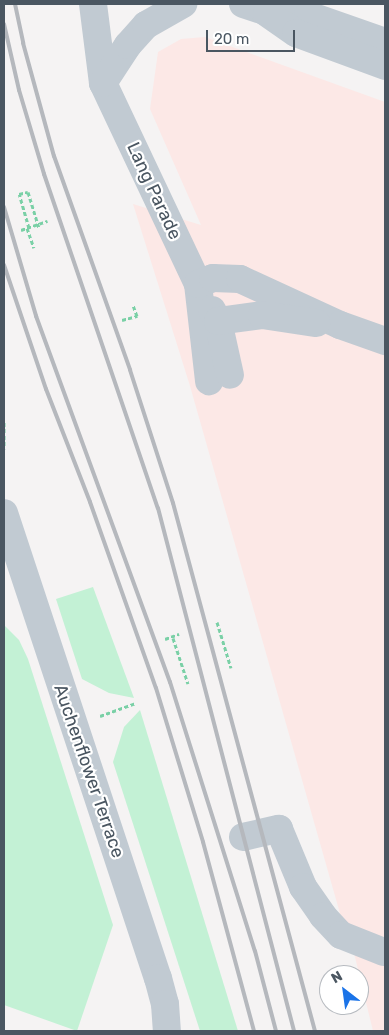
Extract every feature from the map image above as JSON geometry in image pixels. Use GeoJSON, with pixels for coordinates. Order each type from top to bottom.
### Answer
{"type":"FeatureCollection","features":[{"type":"Feature","properties":{"kind":"street","name":"Lang Parade"},"geometry":{"type":"LineString","coordinates":[[93,4],[103,83],[198,284],[220,378],[218,321]]}},
{"type":"Feature","properties":{"kind":"street"},"geometry":{"type":"LineString","coordinates":[[103,83],[128,45],[146,25],[182,4]]}},
{"type":"Feature","properties":{"kind":"street"},"geometry":{"type":"LineString","coordinates":[[253,7],[308,15],[385,42]]}},
{"type":"Feature","properties":{"kind":"street"},"geometry":{"type":"LineString","coordinates":[[253,7],[296,33],[385,66]]}},
{"type":"Feature","properties":{"kind":"street"},"geometry":{"type":"LineString","coordinates":[[340,325],[301,322],[262,315],[218,321],[198,284],[213,278],[240,279],[340,325],[385,341]]}},
{"type":"Feature","properties":{"kind":"street","name":"Auchenflower Terrace"},"geometry":{"type":"LineString","coordinates":[[4,513],[13,570],[158,978],[165,1004],[167,1031]]}},
{"type":"Feature","properties":{"kind":"street"},"geometry":{"type":"LineString","coordinates":[[243,837],[279,829],[303,887],[323,916],[341,935],[384,952]]}},
{"type":"Feature","properties":{"kind":"path"},"geometry":{"type":"LineString","coordinates":[[34,248],[19,194],[28,192],[40,228]]}},
{"type":"Feature","properties":{"kind":"path"},"geometry":{"type":"LineString","coordinates":[[21,230],[47,221]]}},
{"type":"Feature","properties":{"kind":"path"},"geometry":{"type":"LineString","coordinates":[[122,320],[137,316],[133,305]]}},
{"type":"Feature","properties":{"kind":"path"},"geometry":{"type":"LineString","coordinates":[[4,422],[4,450]]}},
{"type":"Feature","properties":{"kind":"path"},"geometry":{"type":"LineString","coordinates":[[217,622],[231,668]]}},
{"type":"Feature","properties":{"kind":"path"},"geometry":{"type":"LineString","coordinates":[[165,640],[180,634]]}},
{"type":"Feature","properties":{"kind":"path"},"geometry":{"type":"LineString","coordinates":[[173,638],[188,684]]}},
{"type":"Feature","properties":{"kind":"path"},"geometry":{"type":"LineString","coordinates":[[99,716],[135,703]]}},
{"type":"Feature","properties":{"kind":"shaded area"},"geometry":{"type":"Polygon","coordinates":[[[205,37],[385,102],[385,1031],[373,1031],[369,1015],[369,965],[357,965],[343,924],[190,386],[133,204],[201,225],[150,109],[158,52],[181,39],[205,37]]]}},
{"type":"Feature","properties":{"kind":"green space"},"geometry":{"type":"Polygon","coordinates":[[[93,587],[134,698],[109,693],[82,679],[56,599],[93,587]]]}},
{"type":"Feature","properties":{"kind":"green space"},"geometry":{"type":"Polygon","coordinates":[[[4,625],[19,640],[28,659],[113,925],[77,1031],[4,1005],[4,625]]]}},
{"type":"Feature","properties":{"kind":"green space"},"geometry":{"type":"Polygon","coordinates":[[[140,710],[238,1031],[200,1031],[113,762],[124,727],[140,710]]]}},
{"type":"Feature","properties":{"kind":"railway"},"geometry":{"type":"LineString","coordinates":[[15,4],[23,43],[54,156],[130,370],[173,503],[315,1031]]}},
{"type":"Feature","properties":{"kind":"railway"},"geometry":{"type":"LineString","coordinates":[[4,24],[19,90],[44,174],[158,508],[294,1031]]}},
{"type":"Feature","properties":{"kind":"railway"},"geometry":{"type":"LineString","coordinates":[[4,207],[36,316],[170,682],[255,951],[276,1031]]}},
{"type":"Feature","properties":{"kind":"railway"},"geometry":{"type":"LineString","coordinates":[[4,265],[46,389],[90,502],[156,688],[203,842],[254,1031]]}}]}
